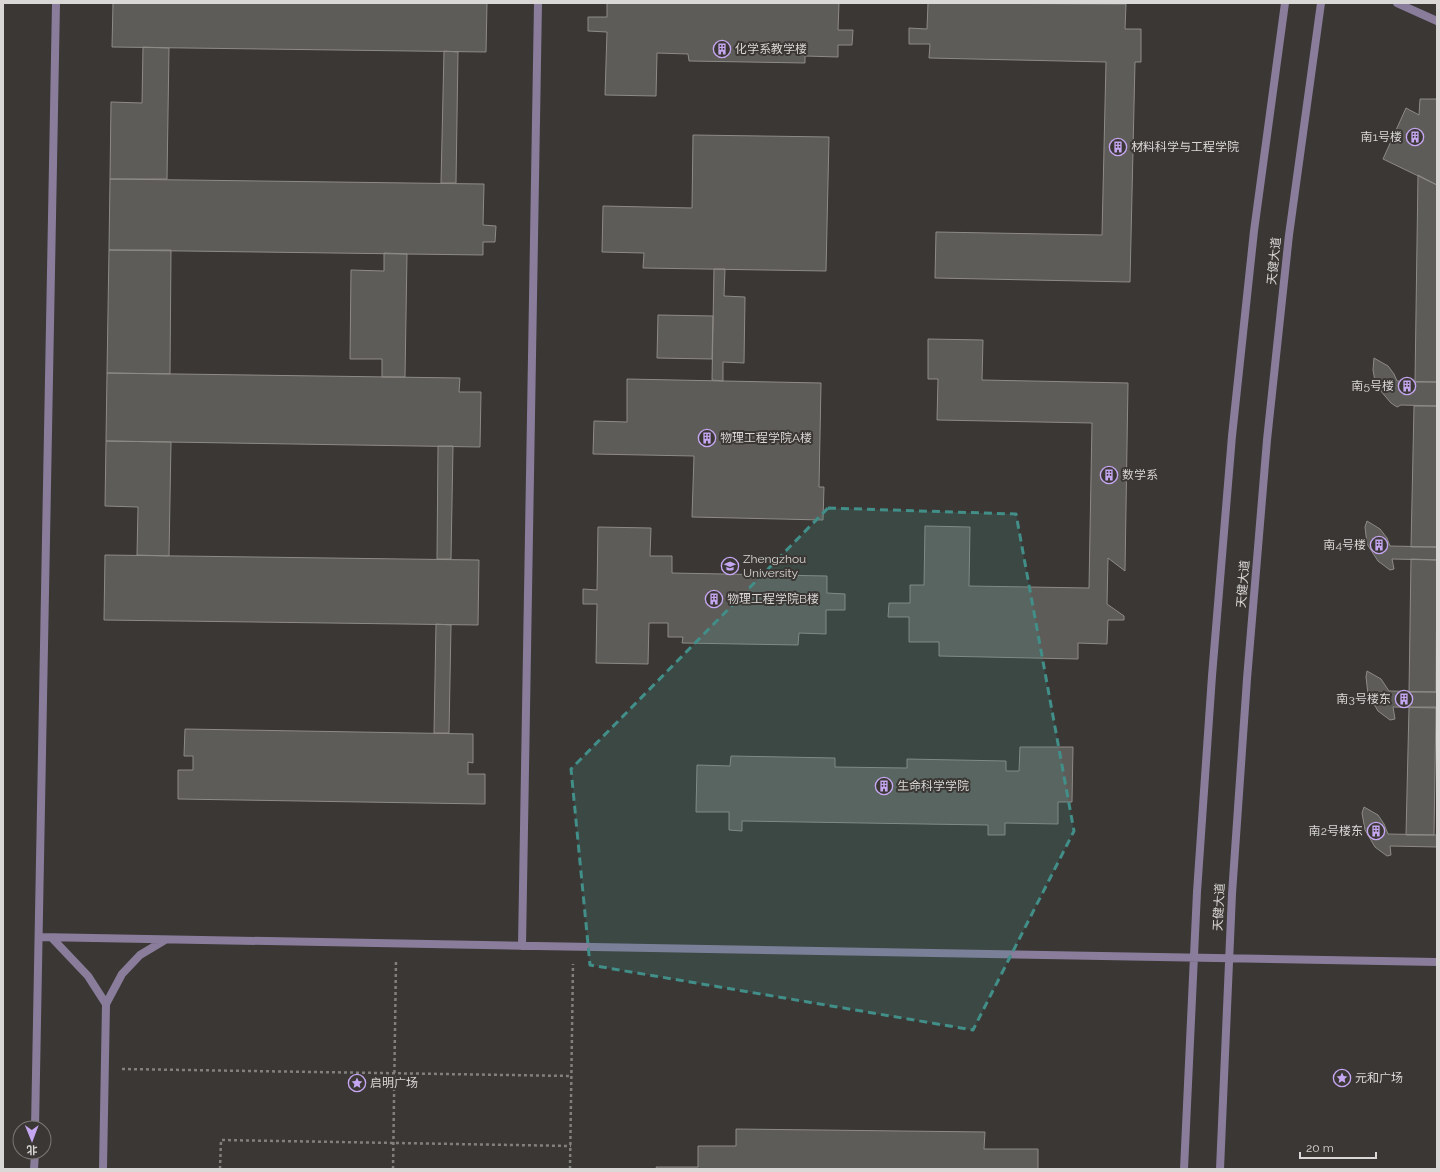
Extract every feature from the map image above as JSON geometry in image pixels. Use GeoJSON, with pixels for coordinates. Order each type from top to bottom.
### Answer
{"type":"FeatureCollection","features":[{"type":"Feature","properties":{"kind":"lane"},"geometry":{"type":"LineString","coordinates":[[35,1120],[56,3]]}},
{"type":"Feature","properties":{"kind":"lane"},"geometry":{"type":"LineString","coordinates":[[522,946],[538,3]]}},
{"type":"Feature","properties":{"kind":"lane","name":"天健大道"},"geometry":{"type":"LineString","coordinates":[[1184,1169],[1194,958],[1212,676],[1232,436],[1254,230],[1285,3]]}},
{"type":"Feature","properties":{"kind":"lane","name":"天健大道"},"geometry":{"type":"LineString","coordinates":[[1220,1169],[1232,894],[1246,687],[1267,440],[1289,235],[1320,3]]}},
{"type":"Feature","properties":{"kind":"lane"},"geometry":{"type":"LineString","coordinates":[[1397,3],[1437,21]]}},
{"type":"Feature","properties":{"kind":"lane"},"geometry":{"type":"LineString","coordinates":[[38,937],[1437,962]]}},
{"type":"Feature","properties":{"kind":"lane"},"geometry":{"type":"LineString","coordinates":[[52,938],[88,976],[106,1004]]}},
{"type":"Feature","properties":{"kind":"lane"},"geometry":{"type":"LineString","coordinates":[[103,1169],[106,1004],[122,974],[140,955],[165,940]]}},
{"type":"Feature","properties":{"kind":"path"},"geometry":{"type":"LineString","coordinates":[[393,1169],[396,944]]}},
{"type":"Feature","properties":{"kind":"path"},"geometry":{"type":"LineString","coordinates":[[570,1169],[574,947]]}},
{"type":"Feature","properties":{"kind":"path"},"geometry":{"type":"LineString","coordinates":[[105,1069],[572,1076]]}},
{"type":"Feature","properties":{"kind":"path"},"geometry":{"type":"LineString","coordinates":[[220,1169],[221,1140],[571,1146]]}},
{"type":"Feature","properties":{"kind":"highlighted area"},"geometry":{"type":"Polygon","coordinates":[[[828,508],[1016,514],[1074,831],[973,1030],[590,965],[571,769],[828,508]]]}},
{"type":"Feature","properties":{"kind":"building"},"geometry":{"type":"Polygon","coordinates":[[[113,3],[487,3],[486,52],[112,47],[113,3]]]}},
{"type":"Feature","properties":{"kind":"building","name":"化学系教学楼"},"geometry":{"type":"Polygon","coordinates":[[[607,3],[839,3],[838,30],[853,30],[852,45],[838,45],[838,57],[805,56],[805,63],[689,61],[688,54],[657,53],[656,96],[605,95],[607,32],[588,31],[588,17],[607,17],[607,3]]]}},
{"type":"Feature","properties":{"kind":"building","name":"材料科学与工程学院"},"geometry":{"type":"Polygon","coordinates":[[[928,3],[1126,4],[1125,29],[1141,29],[1141,62],[1135,62],[1130,282],[935,278],[936,232],[1102,235],[1106,62],[929,58],[930,44],[909,44],[909,28],[927,29],[928,3]]]}},
{"type":"Feature","properties":{"kind":"building"},"geometry":{"type":"Polygon","coordinates":[[[143,47],[169,48],[167,179],[110,179],[111,102],[142,103],[143,47]]]}},
{"type":"Feature","properties":{"kind":"building"},"geometry":{"type":"Polygon","coordinates":[[[444,51],[458,52],[456,183],[441,183],[444,51]]]}},
{"type":"Feature","properties":{"kind":"building","name":"南1号楼"},"geometry":{"type":"Polygon","coordinates":[[[1420,99],[1437,99],[1437,185],[1383,159],[1406,108],[1419,115],[1420,99]]]}},
{"type":"Feature","properties":{"kind":"building"},"geometry":{"type":"Polygon","coordinates":[[[693,135],[829,137],[826,271],[643,268],[644,253],[602,252],[603,206],[692,208],[693,135]]]}},
{"type":"Feature","properties":{"kind":"building"},"geometry":{"type":"Polygon","coordinates":[[[1418,175],[1437,185],[1437,382],[1415,382],[1418,175]]]}},
{"type":"Feature","properties":{"kind":"building"},"geometry":{"type":"Polygon","coordinates":[[[110,179],[484,184],[483,225],[496,226],[495,242],[483,242],[483,255],[109,250],[110,179]]]}},
{"type":"Feature","properties":{"kind":"building"},"geometry":{"type":"Polygon","coordinates":[[[109,250],[171,250],[170,374],[107,373],[109,250]]]}},
{"type":"Feature","properties":{"kind":"building"},"geometry":{"type":"Polygon","coordinates":[[[384,253],[407,254],[405,377],[382,377],[382,359],[350,359],[351,270],[384,271],[384,253]]]}},
{"type":"Feature","properties":{"kind":"building"},"geometry":{"type":"Polygon","coordinates":[[[714,269],[725,269],[724,296],[745,297],[744,363],[723,362],[723,381],[712,380],[714,269]]]}},
{"type":"Feature","properties":{"kind":"building"},"geometry":{"type":"Polygon","coordinates":[[[658,315],[713,316],[712,359],[657,358],[658,315]]]}},
{"type":"Feature","properties":{"kind":"building","name":"数学系"},"geometry":{"type":"Polygon","coordinates":[[[928,339],[983,340],[982,380],[1128,383],[1125,571],[1108,558],[1107,604],[1124,616],[1124,620],[1108,620],[1107,644],[1078,643],[1078,659],[939,656],[939,642],[909,642],[909,617],[888,617],[889,603],[910,603],[910,585],[924,585],[925,526],[970,527],[969,586],[1089,588],[1092,423],[937,420],[938,379],[928,379],[928,339]]]}},
{"type":"Feature","properties":{"kind":"building","name":"南5号楼"},"geometry":{"type":"Polygon","coordinates":[[[1374,358],[1388,366],[1397,381],[1437,382],[1437,406],[1401,405],[1397,407],[1391,403],[1379,389],[1375,381],[1373,370],[1374,358]]]}},
{"type":"Feature","properties":{"kind":"building"},"geometry":{"type":"Polygon","coordinates":[[[107,373],[460,378],[459,392],[481,392],[480,447],[106,441],[107,373]]]}},
{"type":"Feature","properties":{"kind":"building","name":"物理工程学院A楼"},"geometry":{"type":"Polygon","coordinates":[[[627,379],[821,383],[819,487],[824,487],[823,520],[692,517],[694,456],[593,454],[594,421],[627,422],[627,379]]]}},
{"type":"Feature","properties":{"kind":"building"},"geometry":{"type":"Polygon","coordinates":[[[1414,406],[1437,406],[1437,547],[1411,547],[1414,406]]]}},
{"type":"Feature","properties":{"kind":"building"},"geometry":{"type":"Polygon","coordinates":[[[106,441],[171,442],[169,556],[137,555],[138,507],[105,506],[106,441]]]}},
{"type":"Feature","properties":{"kind":"building"},"geometry":{"type":"Polygon","coordinates":[[[438,446],[453,446],[451,559],[437,559],[438,446]]]}},
{"type":"Feature","properties":{"kind":"building","name":"南4号楼"},"geometry":{"type":"Polygon","coordinates":[[[1367,521],[1380,529],[1387,538],[1390,546],[1437,547],[1437,560],[1392,559],[1394,569],[1390,570],[1378,561],[1367,544],[1365,527],[1367,521]]]}},
{"type":"Feature","properties":{"kind":"building","name":"物理工程学院B楼"},"geometry":{"type":"Polygon","coordinates":[[[598,527],[651,528],[650,556],[672,556],[672,573],[827,576],[827,593],[845,594],[845,610],[826,610],[826,634],[799,633],[798,645],[682,643],[683,637],[668,637],[668,623],[649,623],[648,664],[596,663],[597,604],[583,604],[583,589],[597,590],[598,527]]]}},
{"type":"Feature","properties":{"kind":"building"},"geometry":{"type":"Polygon","coordinates":[[[105,555],[479,560],[478,625],[104,620],[105,555]]]}},
{"type":"Feature","properties":{"kind":"building"},"geometry":{"type":"Polygon","coordinates":[[[1411,559],[1437,560],[1436,692],[1409,692],[1411,559]]]}},
{"type":"Feature","properties":{"kind":"building"},"geometry":{"type":"Polygon","coordinates":[[[436,624],[451,625],[449,733],[434,733],[436,624]]]}},
{"type":"Feature","properties":{"kind":"building","name":"南3号楼东"},"geometry":{"type":"Polygon","coordinates":[[[1367,671],[1381,679],[1389,691],[1437,692],[1437,708],[1393,707],[1395,719],[1390,720],[1378,711],[1368,694],[1366,677],[1367,671]]]}},
{"type":"Feature","properties":{"kind":"building"},"geometry":{"type":"Polygon","coordinates":[[[1409,707],[1436,707],[1434,835],[1406,835],[1409,707]]]}},
{"type":"Feature","properties":{"kind":"building"},"geometry":{"type":"Polygon","coordinates":[[[185,729],[473,734],[473,763],[468,762],[468,774],[485,774],[485,804],[178,799],[178,770],[193,770],[193,756],[184,756],[185,729]]]}},
{"type":"Feature","properties":{"kind":"building","name":"生命科学学院"},"geometry":{"type":"Polygon","coordinates":[[[1020,747],[1073,747],[1072,802],[1058,802],[1058,824],[1005,823],[1005,835],[988,835],[988,825],[742,821],[742,831],[729,830],[729,812],[696,812],[697,765],[730,766],[731,756],[835,758],[835,767],[907,768],[907,759],[1006,761],[1006,771],[1019,771],[1020,747]]]}},
{"type":"Feature","properties":{"kind":"building","name":"南2号楼东"},"geometry":{"type":"Polygon","coordinates":[[[1364,807],[1378,815],[1388,834],[1437,835],[1437,847],[1390,846],[1391,855],[1387,856],[1375,847],[1365,830],[1362,813],[1364,807]]]}},
{"type":"Feature","properties":{"kind":"building"},"geometry":{"type":"Polygon","coordinates":[[[736,1129],[985,1132],[984,1149],[1038,1149],[1038,1169],[657,1169],[656,1167],[698,1167],[698,1146],[736,1146],[736,1129]]]}},
{"type":"Feature","properties":{"kind":"place","name":"化学系教学楼"},"geometry":{"type":"Point","coordinates":[722,49]}},
{"type":"Feature","properties":{"kind":"place","name":"南1号楼"},"geometry":{"type":"Point","coordinates":[1415,137]}},
{"type":"Feature","properties":{"kind":"place","name":"材料科学与工程学院"},"geometry":{"type":"Point","coordinates":[1118,147]}},
{"type":"Feature","properties":{"kind":"place","name":"南5号楼"},"geometry":{"type":"Point","coordinates":[1407,386]}},
{"type":"Feature","properties":{"kind":"place","name":"物理工程学院A楼"},"geometry":{"type":"Point","coordinates":[707,438]}},
{"type":"Feature","properties":{"kind":"place","name":"数学系"},"geometry":{"type":"Point","coordinates":[1109,475]}},
{"type":"Feature","properties":{"kind":"place","name":"南4号楼"},"geometry":{"type":"Point","coordinates":[1379,545]}},
{"type":"Feature","properties":{"kind":"place","name":"Zhengzhou University"},"geometry":{"type":"Point","coordinates":[730,566]}},
{"type":"Feature","properties":{"kind":"place","name":"物理工程学院B楼"},"geometry":{"type":"Point","coordinates":[714,599]}},
{"type":"Feature","properties":{"kind":"place","name":"南3号楼东"},"geometry":{"type":"Point","coordinates":[1404,699]}},
{"type":"Feature","properties":{"kind":"place","name":"生命科学学院"},"geometry":{"type":"Point","coordinates":[884,786]}},
{"type":"Feature","properties":{"kind":"place","name":"南2号楼东"},"geometry":{"type":"Point","coordinates":[1376,831]}},
{"type":"Feature","properties":{"kind":"place","name":"元和广场"},"geometry":{"type":"Point","coordinates":[1342,1078]}},
{"type":"Feature","properties":{"kind":"place","name":"启明广场"},"geometry":{"type":"Point","coordinates":[357,1083]}}]}
